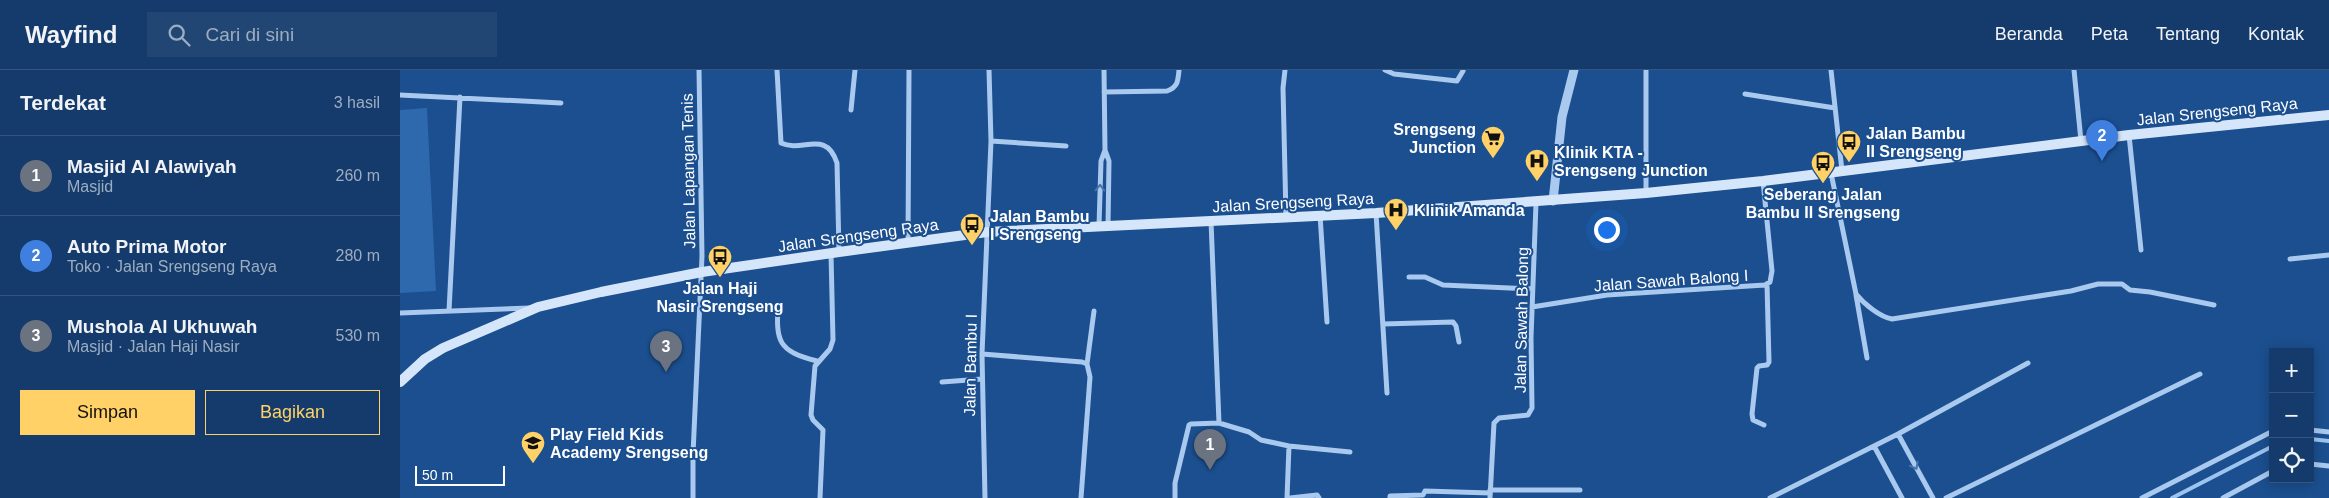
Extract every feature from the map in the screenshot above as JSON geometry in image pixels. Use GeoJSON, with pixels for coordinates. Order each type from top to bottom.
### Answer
{"type":"FeatureCollection","features":[{"type":"Feature","properties":{"kind":"main road","name":"Jalan Srengseng Raya"},"geometry":{"type":"LineString","coordinates":[[400,382],[425,359],[443,348],[538,307],[601,292],[702,272],[835,253],[987,232],[1376,213],[1536,203],[1646,193],[1763,182],[2129,135],[2329,115]]}},
{"type":"Feature","properties":{"kind":"street","name":"Jalan Lapangan Tenis"},"geometry":{"type":"LineString","coordinates":[[692,498],[702,272],[699,70]]}},
{"type":"Feature","properties":{"kind":"street"},"geometry":{"type":"LineString","coordinates":[[777,70],[781,144],[822,145],[830,148],[837,163],[833,340],[830,349],[815,366],[811,415],[813,420],[823,430],[820,498]]}},
{"type":"Feature","properties":{"kind":"street"},"geometry":{"type":"LineString","coordinates":[[851,110],[855,70]]}},
{"type":"Feature","properties":{"kind":"street"},"geometry":{"type":"LineString","coordinates":[[908,243],[909,70]]}},
{"type":"Feature","properties":{"kind":"street","name":"Jalan Bambu I"},"geometry":{"type":"LineString","coordinates":[[984,498],[982,354],[990,140],[989,70]]}},
{"type":"Feature","properties":{"kind":"street"},"geometry":{"type":"LineString","coordinates":[[1104,70],[1105,150],[1109,161],[1104,227]]}},
{"type":"Feature","properties":{"kind":"street"},"geometry":{"type":"LineString","coordinates":[[1104,92],[1167,91],[1175,88],[1178,83],[1179,70]]}},
{"type":"Feature","properties":{"kind":"street"},"geometry":{"type":"LineString","coordinates":[[1285,70],[1283,88],[1286,216]]}},
{"type":"Feature","properties":{"kind":"street"},"geometry":{"type":"LineString","coordinates":[[1385,70],[1394,74],[1458,81],[1463,72]]}},
{"type":"Feature","properties":{"kind":"street"},"geometry":{"type":"LineString","coordinates":[[1553,201],[1562,118],[1574,70]]}},
{"type":"Feature","properties":{"kind":"street"},"geometry":{"type":"LineString","coordinates":[[1646,70],[1646,193]]}},
{"type":"Feature","properties":{"kind":"street"},"geometry":{"type":"LineString","coordinates":[[1831,70],[1842,172]]}},
{"type":"Feature","properties":{"kind":"street"},"geometry":{"type":"LineString","coordinates":[[2074,70],[2081,141]]}},
{"type":"Feature","properties":{"kind":"street"},"geometry":{"type":"LineString","coordinates":[[1744,94],[1835,108]]}},
{"type":"Feature","properties":{"kind":"street"},"geometry":{"type":"LineString","coordinates":[[400,95],[561,104]]}},
{"type":"Feature","properties":{"kind":"street"},"geometry":{"type":"LineString","coordinates":[[449,311],[460,97]]}},
{"type":"Feature","properties":{"kind":"street"},"geometry":{"type":"LineString","coordinates":[[2129,135],[2141,250]]}},
{"type":"Feature","properties":{"kind":"street"},"geometry":{"type":"LineString","coordinates":[[990,140],[1066,146]]}},
{"type":"Feature","properties":{"kind":"street"},"geometry":{"type":"LineString","coordinates":[[1104,227],[1101,161],[1105,150]]}},
{"type":"Feature","properties":{"kind":"street"},"geometry":{"type":"LineString","coordinates":[[1831,173],[1867,358]]}},
{"type":"Feature","properties":{"kind":"street","name":"Jalan Sawah Balong I"},"geometry":{"type":"LineString","coordinates":[[1532,307],[1607,295],[1760,286],[1770,282],[1772,271],[1763,182]]}},
{"type":"Feature","properties":{"kind":"street","name":"Jalan Sawah Balong"},"geometry":{"type":"LineString","coordinates":[[1490,494],[1494,423],[1500,418],[1528,415],[1532,408],[1532,307],[1536,203]]}},
{"type":"Feature","properties":{"kind":"street"},"geometry":{"type":"LineString","coordinates":[[1376,213],[1387,393]]}},
{"type":"Feature","properties":{"kind":"street"},"geometry":{"type":"LineString","coordinates":[[1320,215],[1327,322]]}},
{"type":"Feature","properties":{"kind":"street"},"geometry":{"type":"LineString","coordinates":[[1211,221],[1219,423]]}},
{"type":"Feature","properties":{"kind":"street"},"geometry":{"type":"LineString","coordinates":[[2290,259],[2329,255]]}},
{"type":"Feature","properties":{"kind":"street"},"geometry":{"type":"LineString","coordinates":[[1409,277],[1425,277],[1443,285],[1533,289]]}},
{"type":"Feature","properties":{"kind":"street"},"geometry":{"type":"LineString","coordinates":[[1764,425],[1753,420],[1752,414],[1757,368],[1768,365],[1769,362],[1766,284]]}},
{"type":"Feature","properties":{"kind":"street"},"geometry":{"type":"LineString","coordinates":[[1856,294],[1881,315],[1892,319],[2071,291],[2098,284],[2122,284],[2130,290],[2214,305]]}},
{"type":"Feature","properties":{"kind":"street"},"geometry":{"type":"LineString","coordinates":[[778,304],[777,335],[781,342],[792,352],[817,362]]}},
{"type":"Feature","properties":{"kind":"street"},"geometry":{"type":"LineString","coordinates":[[400,313],[538,307]]}},
{"type":"Feature","properties":{"kind":"street"},"geometry":{"type":"LineString","coordinates":[[1081,498],[1090,377],[1087,364],[1094,312]]}},
{"type":"Feature","properties":{"kind":"street"},"geometry":{"type":"LineString","coordinates":[[1383,324],[1453,322],[1456,326],[1459,342]]}},
{"type":"Feature","properties":{"kind":"street"},"geometry":{"type":"LineString","coordinates":[[982,354],[1087,364]]}},
{"type":"Feature","properties":{"kind":"street"},"geometry":{"type":"LineString","coordinates":[[1770,498],[1898,434],[2028,363]]}},
{"type":"Feature","properties":{"kind":"street"},"geometry":{"type":"LineString","coordinates":[[1946,498],[2200,374]]}},
{"type":"Feature","properties":{"kind":"street"},"geometry":{"type":"LineString","coordinates":[[942,382],[982,379]]}},
{"type":"Feature","properties":{"kind":"street"},"geometry":{"type":"LineString","coordinates":[[1175,498],[1175,483],[1189,425],[1191,424],[1219,423],[1249,432],[1261,440],[1289,446],[1350,452]]}},
{"type":"Feature","properties":{"kind":"street"},"geometry":{"type":"LineString","coordinates":[[2314,430],[2329,432]]}},
{"type":"Feature","properties":{"kind":"street"},"geometry":{"type":"LineString","coordinates":[[2142,498],[2269,433]]}},
{"type":"Feature","properties":{"kind":"street"},"geometry":{"type":"LineString","coordinates":[[1898,434],[1933,498]]}},
{"type":"Feature","properties":{"kind":"street"},"geometry":{"type":"LineString","coordinates":[[1289,446],[1288,498],[1317,495],[1319,498]]}},
{"type":"Feature","properties":{"kind":"street"},"geometry":{"type":"LineString","coordinates":[[1874,446],[1902,498]]}},
{"type":"Feature","properties":{"kind":"street"},"geometry":{"type":"LineString","coordinates":[[2314,464],[2329,466]]}},
{"type":"Feature","properties":{"kind":"street"},"geometry":{"type":"LineString","coordinates":[[2223,498],[2269,473]]}},
{"type":"Feature","properties":{"kind":"street"},"geometry":{"type":"LineString","coordinates":[[1390,498],[1390,496],[1423,496],[1425,491],[1490,494],[1580,490]]}},
{"type":"Feature","properties":{"kind":"shaded area"},"geometry":{"type":"Polygon","coordinates":[[[427,108],[436,291],[400,293],[400,110],[427,108]]]}},
{"type":"Feature","properties":{"kind":"waterway"},"geometry":{"type":"LineString","coordinates":[[2314,439],[2329,441]]}},
{"type":"Feature","properties":{"kind":"waterway"},"geometry":{"type":"LineString","coordinates":[[2172,498],[2269,448]]}},
{"type":"Feature","properties":{"kind":"place","name":"Srengseng Junction"},"geometry":{"type":"Point","coordinates":[1493,159]}},
{"type":"Feature","properties":{"kind":"place","name":"Auto Prima Motor"},"geometry":{"type":"Point","coordinates":[2102,161]}},
{"type":"Feature","properties":{"kind":"place","name":"Jalan Bambu II Srengseng"},"geometry":{"type":"Point","coordinates":[1849,163]}},
{"type":"Feature","properties":{"kind":"place","name":"Klinik KTA - Srengseng Junction"},"geometry":{"type":"Point","coordinates":[1537,182]}},
{"type":"Feature","properties":{"kind":"place","name":"Seberang Jalan Bambu II Srengseng"},"geometry":{"type":"Point","coordinates":[1823,184]}},
{"type":"Feature","properties":{"kind":"place","name":"Klinik Amanda"},"geometry":{"type":"Point","coordinates":[1396,231]}},
{"type":"Feature","properties":{"kind":"place","name":"Jalan Bambu I Srengseng"},"geometry":{"type":"Point","coordinates":[972,246]}},
{"type":"Feature","properties":{"kind":"place","name":"Jalan Haji Nasir Srengseng"},"geometry":{"type":"Point","coordinates":[720,278]}},
{"type":"Feature","properties":{"kind":"place","name":"Mushola Al Ukhuwah"},"geometry":{"type":"Point","coordinates":[666,372]}},
{"type":"Feature","properties":{"kind":"place","name":"Play Field Kids Academy Srengseng"},"geometry":{"type":"Point","coordinates":[533,464]}},
{"type":"Feature","properties":{"kind":"place","name":"Masjid Al Alawiyah"},"geometry":{"type":"Point","coordinates":[1210,470]}}]}
